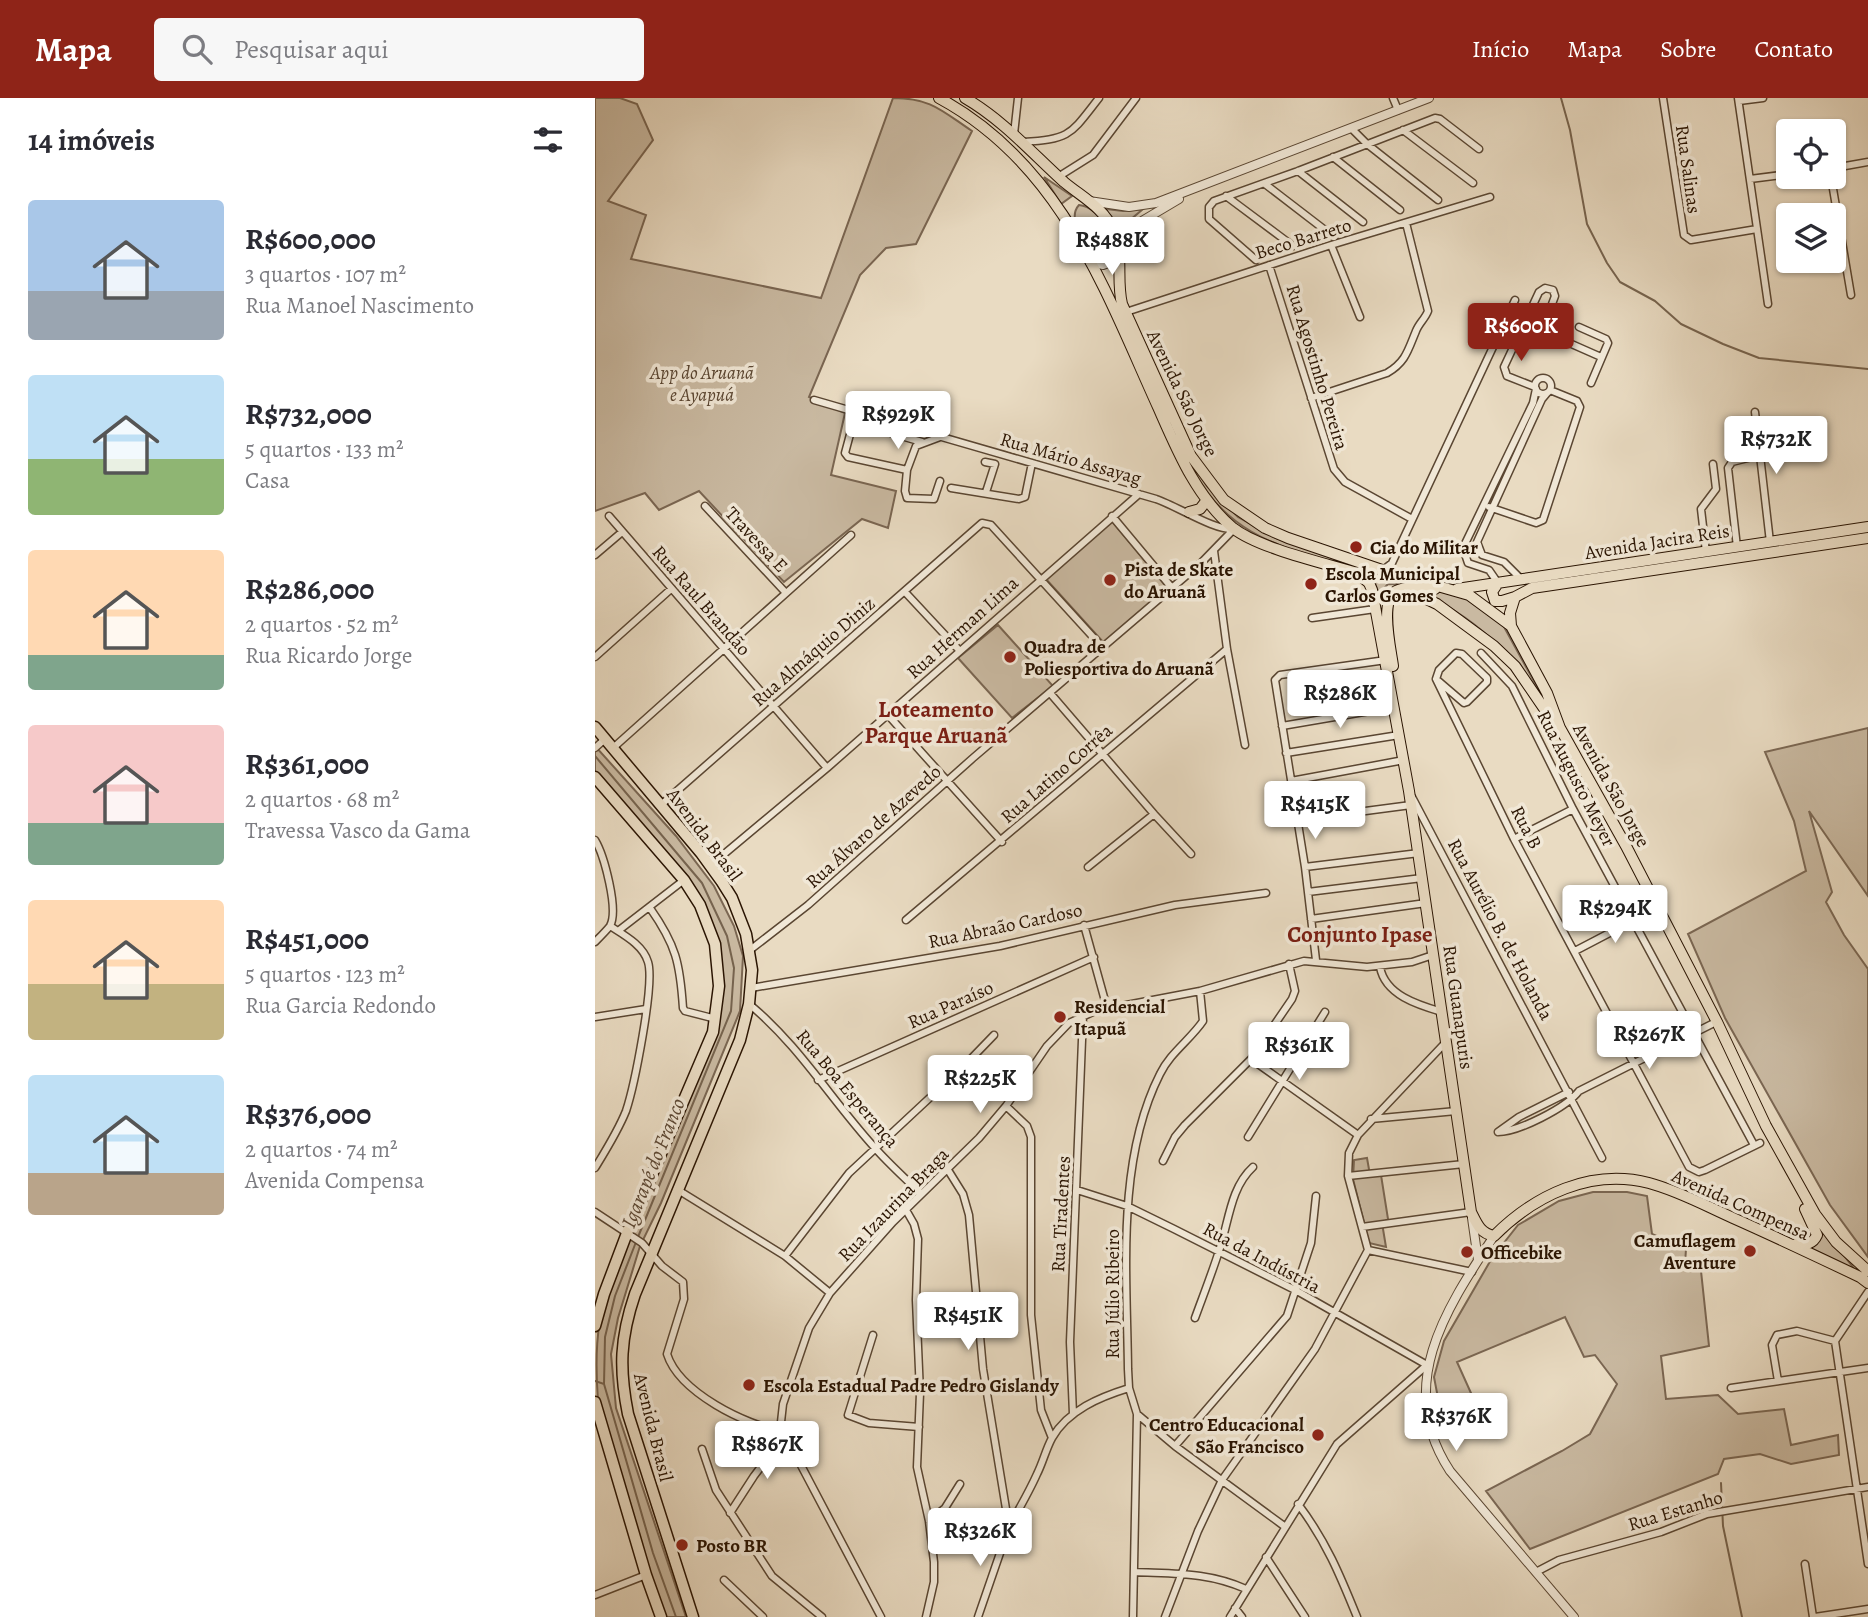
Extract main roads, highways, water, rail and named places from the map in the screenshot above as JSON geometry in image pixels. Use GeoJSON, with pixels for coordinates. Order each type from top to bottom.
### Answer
{"type":"FeatureCollection","features":[{"type":"Feature","properties":{"kind":"highway","name":"Avenida Brasil"},"geometry":{"type":"LineString","coordinates":[[595,727],[600,743],[613,748],[711,865],[732,898],[750,950],[751,988],[740,1040],[635,1294],[623,1334],[621,1369],[624,1392],[648,1481],[692,1617]]}},
{"type":"Feature","properties":{"kind":"highway"},"geometry":{"type":"LineString","coordinates":[[595,777],[684,880],[700,905],[715,944],[719,986],[716,1019],[707,1047],[604,1294],[595,1326]]}},
{"type":"Feature","properties":{"kind":"highway"},"geometry":{"type":"LineString","coordinates":[[595,1402],[596,1415],[661,1617]]}},
{"type":"Feature","properties":{"kind":"main road","name":"Avenida São Jorge"},"geometry":{"type":"LineString","coordinates":[[939,98],[988,130],[1029,167],[1060,209],[1090,262],[1177,448],[1207,500],[1234,529],[1261,542],[1357,573]]}},
{"type":"Feature","properties":{"kind":"main road","name":"Avenida São Jorge"},"geometry":{"type":"LineString","coordinates":[[965,98],[1014,134],[1108,220],[1116,237],[1119,256],[1118,286],[1126,312],[1191,456],[1224,500],[1265,528],[1382,570],[1475,598],[1511,626],[1547,693],[1570,746],[1704,996],[1766,1126],[1815,1214],[1865,1277]]}},
{"type":"Feature","properties":{"kind":"main road"},"geometry":{"type":"LineString","coordinates":[[1189,512],[1200,509],[1207,500]]}},
{"type":"Feature","properties":{"kind":"main road","name":"Avenida Jacira Reis"},"geometry":{"type":"LineString","coordinates":[[1452,589],[1868,527]]}},
{"type":"Feature","properties":{"kind":"main road","name":"Avenida Jacira Reis"},"geometry":{"type":"LineString","coordinates":[[1515,597],[1541,586],[1868,538]]}},
{"type":"Feature","properties":{"kind":"main road","name":"Rua Guanapuris"},"geometry":{"type":"LineString","coordinates":[[1357,573],[1369,583],[1375,608],[1412,805],[1471,1212],[1480,1230],[1495,1236]]}},
{"type":"Feature","properties":{"kind":"main road"},"geometry":{"type":"LineString","coordinates":[[1498,583],[1492,592],[1495,600],[1515,597]]}},
{"type":"Feature","properties":{"kind":"main road","name":"Avenida São Jorge"},"geometry":{"type":"LineString","coordinates":[[1400,590],[1452,589]]}},
{"type":"Feature","properties":{"kind":"main road"},"geometry":{"type":"LineString","coordinates":[[1400,590],[1415,592],[1437,604],[1494,646],[1515,666],[1570,746]]}},
{"type":"Feature","properties":{"kind":"main road","name":"Rua Guanapuris"},"geometry":{"type":"LineString","coordinates":[[1400,590],[1391,596],[1387,611],[1403,734],[1403,760]]}},
{"type":"Feature","properties":{"kind":"main road"},"geometry":{"type":"LineString","coordinates":[[1511,626],[1510,610],[1515,597]]}},
{"type":"Feature","properties":{"kind":"main road"},"geometry":{"type":"LineString","coordinates":[[1704,996],[1712,1024],[1737,1079],[1816,1229],[1815,1241],[1809,1244],[1789,1243]]}},
{"type":"Feature","properties":{"kind":"main road","name":"Avenida Compensa"},"geometry":{"type":"LineString","coordinates":[[1495,1236],[1518,1213],[1550,1194],[1591,1181],[1630,1180],[1649,1183],[1684,1195],[1865,1277]]}},
{"type":"Feature","properties":{"kind":"waterway"},"geometry":{"type":"LineString","coordinates":[[1561,98],[1570,130],[1587,224],[1620,282],[1655,301],[1681,324],[1759,358],[1868,369]]}},
{"type":"Feature","properties":{"kind":"waterway","name":"Igarapé do Franco"},"geometry":{"type":"LineString","coordinates":[[595,756],[702,883],[727,936],[734,968],[731,1011],[638,1237]]}},
{"type":"Feature","properties":{"kind":"waterway","name":"Igarapé do Franco"},"geometry":{"type":"LineString","coordinates":[[636,1242],[615,1296],[605,1337],[604,1384],[653,1553],[676,1617]]}},
{"type":"Feature","properties":{"kind":"waterway"},"geometry":{"type":"LineString","coordinates":[[595,1381],[604,1384]]}},
{"type":"Feature","properties":{"kind":"waterway"},"geometry":{"type":"LineString","coordinates":[[1721,1483],[1723,1526],[1742,1617]]}},
{"type":"Feature","properties":{"kind":"place","name":"Cia do Militar"},"geometry":{"type":"Point","coordinates":[1356,547]}},
{"type":"Feature","properties":{"kind":"place","name":"Pista de Skate do Aruanã"},"geometry":{"type":"Point","coordinates":[1110,580]}},
{"type":"Feature","properties":{"kind":"place","name":"Escola Municipal Carlos Gomes"},"geometry":{"type":"Point","coordinates":[1311,584]}},
{"type":"Feature","properties":{"kind":"place","name":"Quadra de Poliesportiva do Aruanã"},"geometry":{"type":"Point","coordinates":[1010,657]}},
{"type":"Feature","properties":{"kind":"place","name":"Residencial Itapuã"},"geometry":{"type":"Point","coordinates":[1060,1017]}},
{"type":"Feature","properties":{"kind":"place","name":"Camuflagem Aventure"},"geometry":{"type":"Point","coordinates":[1750,1251]}},
{"type":"Feature","properties":{"kind":"place","name":"Officebike"},"geometry":{"type":"Point","coordinates":[1467,1252]}},
{"type":"Feature","properties":{"kind":"place","name":"Escola Estadual Padre Pedro Gislandy"},"geometry":{"type":"Point","coordinates":[749,1385]}},
{"type":"Feature","properties":{"kind":"place","name":"Centro Educacional São Francisco"},"geometry":{"type":"Point","coordinates":[1318,1435]}},
{"type":"Feature","properties":{"kind":"place","name":"Posto BR"},"geometry":{"type":"Point","coordinates":[682,1545]}},
{"type":"Feature","properties":{"kind":"district","name":"Loteamento Parque Aruanã"},"geometry":{"type":"Point","coordinates":[936,722]}},
{"type":"Feature","properties":{"kind":"district","name":"Conjunto Ipase"},"geometry":{"type":"Point","coordinates":[1360,934]}},
{"type":"Feature","properties":{"kind":"park label","name":"App do Aruanã e Ayapuá"},"geometry":{"type":"Point","coordinates":[702,383]}}]}
